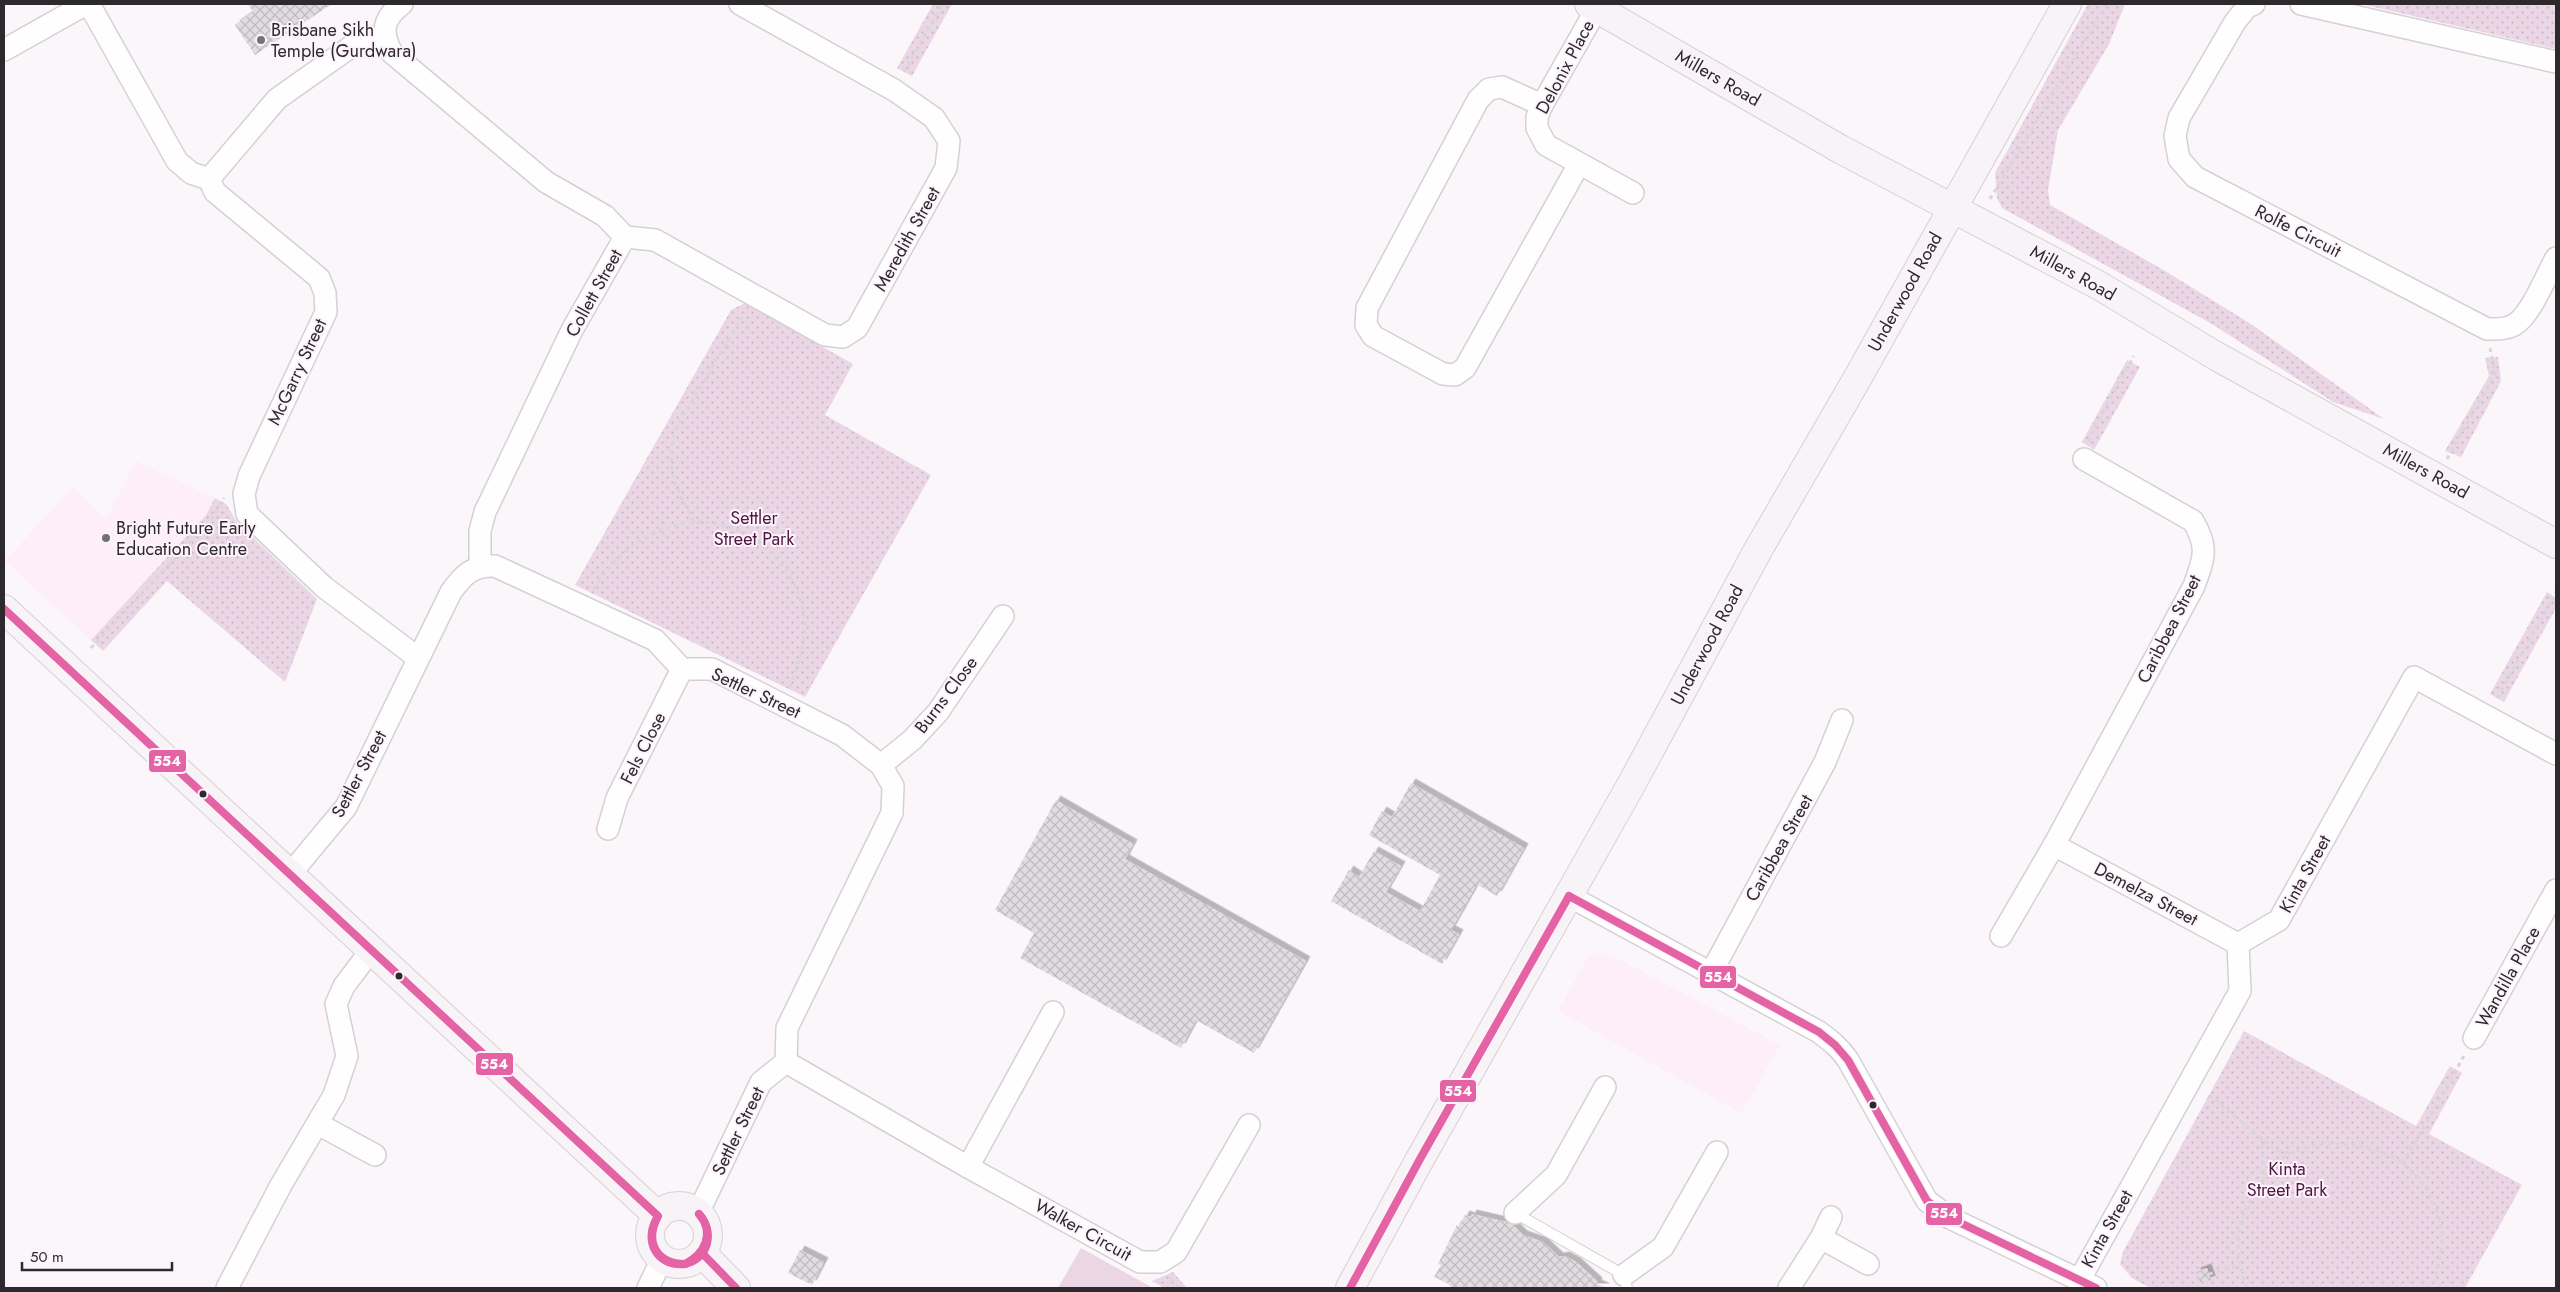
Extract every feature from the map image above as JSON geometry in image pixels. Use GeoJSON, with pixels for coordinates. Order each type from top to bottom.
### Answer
{"type":"FeatureCollection","features":[{"type":"Feature","properties":{"kind":"street"},"geometry":{"type":"LineString","coordinates":[[4,50],[87,4],[177,161],[191,173],[208,178],[278,99],[359,41],[384,37],[386,24],[394,10],[402,4]]}},
{"type":"Feature","properties":{"kind":"street","name":"Meredith Street"},"geometry":{"type":"LineString","coordinates":[[625,237],[655,240],[825,335],[843,337],[857,328],[946,168],[949,141],[934,118],[894,90],[740,4]]}},
{"type":"Feature","properties":{"kind":"street","name":"Underwood Road"},"geometry":{"type":"LineString","coordinates":[[1350,1288],[1420,1158],[1569,896],[1758,550],[1857,379],[2067,4]]}},
{"type":"Feature","properties":{"kind":"street","name":"Rolfe Circuit"},"geometry":{"type":"LineString","coordinates":[[2254,4],[2247,7],[2236,22],[2179,118],[2175,136],[2179,159],[2195,177],[2486,329]]}},
{"type":"Feature","properties":{"kind":"street"},"geometry":{"type":"LineString","coordinates":[[2301,4],[2556,62]]}},
{"type":"Feature","properties":{"kind":"street","name":"Millers Road"},"geometry":{"type":"LineString","coordinates":[[1593,6],[1840,148],[2100,286],[2216,356],[2556,544]]}},
{"type":"Feature","properties":{"kind":"street","name":"Delonix Place"},"geometry":{"type":"LineString","coordinates":[[1593,6],[1542,105],[1537,117],[1537,128],[1546,145],[1633,193]]}},
{"type":"Feature","properties":{"kind":"street","name":"Collett Street"},"geometry":{"type":"LineString","coordinates":[[384,37],[392,53],[518,159],[546,182],[605,216],[625,237],[572,330],[485,512],[480,531],[480,565]]}},
{"type":"Feature","properties":{"kind":"street"},"geometry":{"type":"LineString","coordinates":[[1542,105],[1502,87],[1489,88],[1478,100],[1366,308],[1366,325],[1373,336],[1443,374],[1455,375],[1466,368],[1579,164]]}},
{"type":"Feature","properties":{"kind":"street","name":"McGarry Street"},"geometry":{"type":"LineString","coordinates":[[208,178],[215,192],[319,278],[325,293],[326,312],[248,476],[244,494]]}},
{"type":"Feature","properties":{"kind":"street"},"geometry":{"type":"LineString","coordinates":[[2486,329],[2501,330],[2514,325],[2526,314],[2556,258]]}},
{"type":"Feature","properties":{"kind":"street","name":"Caribbea Street"},"geometry":{"type":"LineString","coordinates":[[2001,936],[2054,844],[2194,586],[2204,558],[2203,537],[2193,521],[2084,459]]}},
{"type":"Feature","properties":{"kind":"street"},"geometry":{"type":"LineString","coordinates":[[244,494],[247,514],[317,581],[418,658]]}},
{"type":"Feature","properties":{"kind":"street"},"geometry":{"type":"LineString","coordinates":[[480,565],[495,566],[654,640],[682,669]]}},
{"type":"Feature","properties":{"kind":"street","name":"Settler Street"},"geometry":{"type":"LineString","coordinates":[[290,873],[346,807],[451,592],[463,576],[480,565]]}},
{"type":"Feature","properties":{"kind":"street"},"geometry":{"type":"LineString","coordinates":[[4,609],[658,1216]]}},
{"type":"Feature","properties":{"kind":"street","name":"Burns Close"},"geometry":{"type":"LineString","coordinates":[[880,765],[912,740],[938,712],[1003,616]]}},
{"type":"Feature","properties":{"kind":"street","name":"Settler Street"},"geometry":{"type":"LineString","coordinates":[[682,669],[712,669],[842,735],[880,765],[893,786],[892,813],[788,1028],[786,1062],[761,1082],[698,1213]]}},
{"type":"Feature","properties":{"kind":"street","name":"Fels Close"},"geometry":{"type":"LineString","coordinates":[[608,829],[617,798],[682,669]]}},
{"type":"Feature","properties":{"kind":"street","name":"Kinta Street"},"geometry":{"type":"LineString","coordinates":[[2088,1284],[2240,991],[2238,944],[2279,920],[2414,677],[2556,754]]}},
{"type":"Feature","properties":{"kind":"street","name":"Caribbea Street"},"geometry":{"type":"LineString","coordinates":[[1711,973],[1825,762],[1842,720]]}},
{"type":"Feature","properties":{"kind":"street","name":"Demelza Street"},"geometry":{"type":"LineString","coordinates":[[2054,844],[2238,944]]}},
{"type":"Feature","properties":{"kind":"street","name":"Wandilla Place"},"geometry":{"type":"LineString","coordinates":[[2474,1038],[2556,890]]}},
{"type":"Feature","properties":{"kind":"street"},"geometry":{"type":"LineString","coordinates":[[1569,896],[1819,1032],[1842,1050],[1918,1189],[1937,1210],[2088,1284]]}},
{"type":"Feature","properties":{"kind":"street"},"geometry":{"type":"LineString","coordinates":[[227,1288],[281,1185],[334,1095],[347,1056],[336,1004],[344,986],[372,949]]}},
{"type":"Feature","properties":{"kind":"street"},"geometry":{"type":"LineString","coordinates":[[968,1167],[1053,1012]]}},
{"type":"Feature","properties":{"kind":"street","name":"Walker Circuit"},"geometry":{"type":"LineString","coordinates":[[786,1062],[968,1167],[1140,1262],[1160,1262],[1176,1252],[1249,1125]]}},
{"type":"Feature","properties":{"kind":"street"},"geometry":{"type":"LineString","coordinates":[[1515,1213],[1556,1175],[1605,1088]]}},
{"type":"Feature","properties":{"kind":"street"},"geometry":{"type":"LineString","coordinates":[[318,1124],[376,1155]]}},
{"type":"Feature","properties":{"kind":"street"},"geometry":{"type":"LineString","coordinates":[[1626,1282],[1663,1247],[1717,1152]]}},
{"type":"Feature","properties":{"kind":"street"},"geometry":{"type":"LineString","coordinates":[[678,1206],[685,1206],[698,1213],[707,1225],[708,1232],[706,1247],[702,1254],[690,1263],[675,1264],[656,1253],[650,1238],[651,1230],[658,1216],[670,1208],[678,1206]]}},
{"type":"Feature","properties":{"kind":"street"},"geometry":{"type":"LineString","coordinates":[[1789,1288],[1821,1238],[1831,1217]]}},
{"type":"Feature","properties":{"kind":"street"},"geometry":{"type":"LineString","coordinates":[[1821,1238],[1868,1264]]}},
{"type":"Feature","properties":{"kind":"street"},"geometry":{"type":"LineString","coordinates":[[702,1254],[736,1288]]}},
{"type":"Feature","properties":{"kind":"street"},"geometry":{"type":"LineString","coordinates":[[648,1288],[662,1258]]}},
{"type":"Feature","properties":{"kind":"lane"},"geometry":{"type":"LineString","coordinates":[[1515,1213],[1626,1282]]}},
{"type":"Feature","properties":{"kind":"path"},"geometry":{"type":"LineString","coordinates":[[894,90],[942,4]]}},
{"type":"Feature","properties":{"kind":"path"},"geometry":{"type":"LineString","coordinates":[[1990,199],[2107,4]]}},
{"type":"Feature","properties":{"kind":"path"},"geometry":{"type":"LineString","coordinates":[[694,521],[677,492],[672,477],[671,443],[676,428],[756,297]]}},
{"type":"Feature","properties":{"kind":"path"},"geometry":{"type":"LineString","coordinates":[[2437,477],[2495,374],[2486,329]]}},
{"type":"Feature","properties":{"kind":"path"},"geometry":{"type":"LineString","coordinates":[[2084,459],[2093,430],[2134,356]]}},
{"type":"Feature","properties":{"kind":"path"},"geometry":{"type":"LineString","coordinates":[[91,648],[212,519],[222,499],[244,494]]}},
{"type":"Feature","properties":{"kind":"path"},"geometry":{"type":"LineString","coordinates":[[584,607],[595,587],[614,562],[636,541],[662,529],[694,521],[730,525],[759,541],[782,564],[796,589],[804,616],[803,645],[783,705]]}},
{"type":"Feature","properties":{"kind":"path"},"geometry":{"type":"LineString","coordinates":[[2487,717],[2556,592]]}},
{"type":"Feature","properties":{"kind":"path"},"geometry":{"type":"LineString","coordinates":[[2403,1164],[2474,1038]]}},
{"type":"Feature","properties":{"kind":"path"},"geometry":{"type":"LineString","coordinates":[[2209,1095],[2277,1151],[2291,1154]]}},
{"type":"Feature","properties":{"kind":"path"},"geometry":{"type":"LineString","coordinates":[[2261,1136],[2264,1179]]}},
{"type":"Feature","properties":{"kind":"path"},"geometry":{"type":"LineString","coordinates":[[2247,1288],[2240,1266],[2237,1234],[2247,1204],[2264,1179],[2282,1159],[2314,1144],[2348,1143],[2403,1164],[2412,1172],[2431,1196],[2441,1226],[2441,1260],[2432,1288]]}},
{"type":"Feature","properties":{"kind":"path"},"geometry":{"type":"LineString","coordinates":[[2209,1274],[2240,1266]]}},
{"type":"Feature","properties":{"kind":"shaded area","name":"Bright Future Early Education Centre"},"geometry":{"type":"Polygon","coordinates":[[[136,461],[215,498],[206,515],[91,640],[5,561],[73,487],[106,519],[136,461]]]}},
{"type":"Feature","properties":{"kind":"shaded area"},"geometry":{"type":"Polygon","coordinates":[[[1601,952],[1613,956],[1780,1045],[1741,1113],[1558,1011],[1586,961],[1592,954],[1601,952]]]}},
{"type":"Feature","properties":{"kind":"green space"},"geometry":{"type":"Polygon","coordinates":[[[933,4],[952,4],[912,76],[897,68],[933,4]]]}},
{"type":"Feature","properties":{"kind":"green space"},"geometry":{"type":"Polygon","coordinates":[[[2088,4],[2125,4],[2109,44],[2058,130],[2048,190],[2050,205],[2165,271],[2251,324],[2384,419],[2333,402],[2212,324],[2002,208],[1997,198],[1995,173],[2088,4]]]}},
{"type":"Feature","properties":{"kind":"green space"},"geometry":{"type":"Polygon","coordinates":[[[2361,4],[2556,4],[2556,49],[2361,4]]]}},
{"type":"Feature","properties":{"kind":"green space","name":"Settler Street Park"},"geometry":{"type":"Polygon","coordinates":[[[745,303],[853,364],[825,415],[931,475],[805,697],[575,585],[731,310],[745,303]]]}},
{"type":"Feature","properties":{"kind":"green space"},"geometry":{"type":"Polygon","coordinates":[[[2498,357],[2501,381],[2461,457],[2445,451],[2489,376],[2485,358],[2498,357]]]}},
{"type":"Feature","properties":{"kind":"green space"},"geometry":{"type":"Polygon","coordinates":[[[2127,360],[2140,367],[2094,450],[2082,442],[2127,360]]]}},
{"type":"Feature","properties":{"kind":"green space"},"geometry":{"type":"Polygon","coordinates":[[[215,498],[226,504],[237,522],[317,599],[285,682],[167,581],[103,651],[91,640],[206,515],[215,498]]]}},
{"type":"Feature","properties":{"kind":"green space"},"geometry":{"type":"Polygon","coordinates":[[[2547,592],[2556,598],[2556,608],[2504,702],[2490,694],[2547,592]]]}},
{"type":"Feature","properties":{"kind":"green space","name":"Kinta Street Park"},"geometry":{"type":"Polygon","coordinates":[[[2244,1031],[2416,1126],[2450,1066],[2462,1073],[2429,1134],[2522,1185],[2465,1288],[2150,1288],[2132,1278],[2120,1264],[2123,1252],[2244,1031]]]}},
{"type":"Feature","properties":{"kind":"green space"},"geometry":{"type":"Polygon","coordinates":[[[1081,1248],[1153,1288],[1058,1288],[1081,1248]]]}},
{"type":"Feature","properties":{"kind":"green space"},"geometry":{"type":"Polygon","coordinates":[[[1173,1272],[1187,1288],[1164,1288],[1152,1281],[1173,1272]]]}},
{"type":"Feature","properties":{"kind":"building","name":"Brisbane Sikh Temple (Gurdwara)"},"geometry":{"type":"Polygon","coordinates":[[[248,4],[332,4],[255,55],[235,25],[253,12],[248,4]]]}},
{"type":"Feature","properties":{"kind":"building"},"geometry":{"type":"Polygon","coordinates":[[[1411,783],[1524,848],[1497,896],[1477,884],[1451,930],[1459,934],[1442,964],[1331,901],[1349,870],[1359,877],[1374,851],[1401,866],[1386,892],[1420,911],[1440,875],[1369,835],[1382,811],[1392,817],[1411,783]]]}},
{"type":"Feature","properties":{"kind":"building"},"geometry":{"type":"Polygon","coordinates":[[[1056,800],[1133,844],[1125,859],[1306,961],[1254,1053],[1196,1020],[1181,1048],[1020,958],[1034,933],[995,910],[1056,800]]]}},
{"type":"Feature","properties":{"kind":"building"},"geometry":{"type":"Polygon","coordinates":[[[1472,1214],[1511,1223],[1523,1235],[1543,1242],[1559,1257],[1565,1256],[1576,1262],[1598,1282],[1597,1284],[1606,1288],[1451,1288],[1449,1284],[1434,1277],[1441,1265],[1438,1264],[1457,1225],[1459,1226],[1465,1215],[1471,1217],[1472,1214]]]}},
{"type":"Feature","properties":{"kind":"building"},"geometry":{"type":"Polygon","coordinates":[[[800,1250],[824,1262],[812,1285],[788,1273],[800,1250]]]}},
{"type":"Feature","properties":{"kind":"building"},"geometry":{"type":"Polygon","coordinates":[[[2207,1268],[2211,1280],[2201,1284],[2196,1272],[2207,1268]]]}},
{"type":"Feature","properties":{"kind":"transit line","name":"554"},"geometry":{"type":"LineString","coordinates":[[4,609],[658,1216]]}},
{"type":"Feature","properties":{"kind":"transit line","name":"554"},"geometry":{"type":"LineString","coordinates":[[1569,896],[1819,1032],[1835,1045],[1848,1060],[1927,1201],[1950,1218],[2096,1288]]}},
{"type":"Feature","properties":{"kind":"transit line","name":"554"},"geometry":{"type":"LineString","coordinates":[[1350,1288],[1420,1159],[1569,896]]}},
{"type":"Feature","properties":{"kind":"transit line","name":"554"},"geometry":{"type":"LineString","coordinates":[[685,1264],[698,1255],[706,1242],[706,1228],[699,1214]]}},
{"type":"Feature","properties":{"kind":"transit line","name":"554"},"geometry":{"type":"LineString","coordinates":[[685,1264],[700,1256],[707,1244],[707,1228],[699,1214]]}},
{"type":"Feature","properties":{"kind":"transit line","name":"554"},"geometry":{"type":"LineString","coordinates":[[657,1218],[652,1236],[656,1250],[667,1260],[685,1264]]}},
{"type":"Feature","properties":{"kind":"transit line","name":"554"},"geometry":{"type":"LineString","coordinates":[[657,1218],[652,1235],[655,1251],[667,1261],[675,1264],[685,1264]]}},
{"type":"Feature","properties":{"kind":"transit line","name":"554"},"geometry":{"type":"LineString","coordinates":[[702,1253],[736,1288]]}},
{"type":"Feature","properties":{"kind":"place","name":"Brisbane Sikh Temple (Gurdwara)"},"geometry":{"type":"Point","coordinates":[261,40]}},
{"type":"Feature","properties":{"kind":"place","name":"Bright Future Early Education Centre"},"geometry":{"type":"Point","coordinates":[106,538]}}]}
